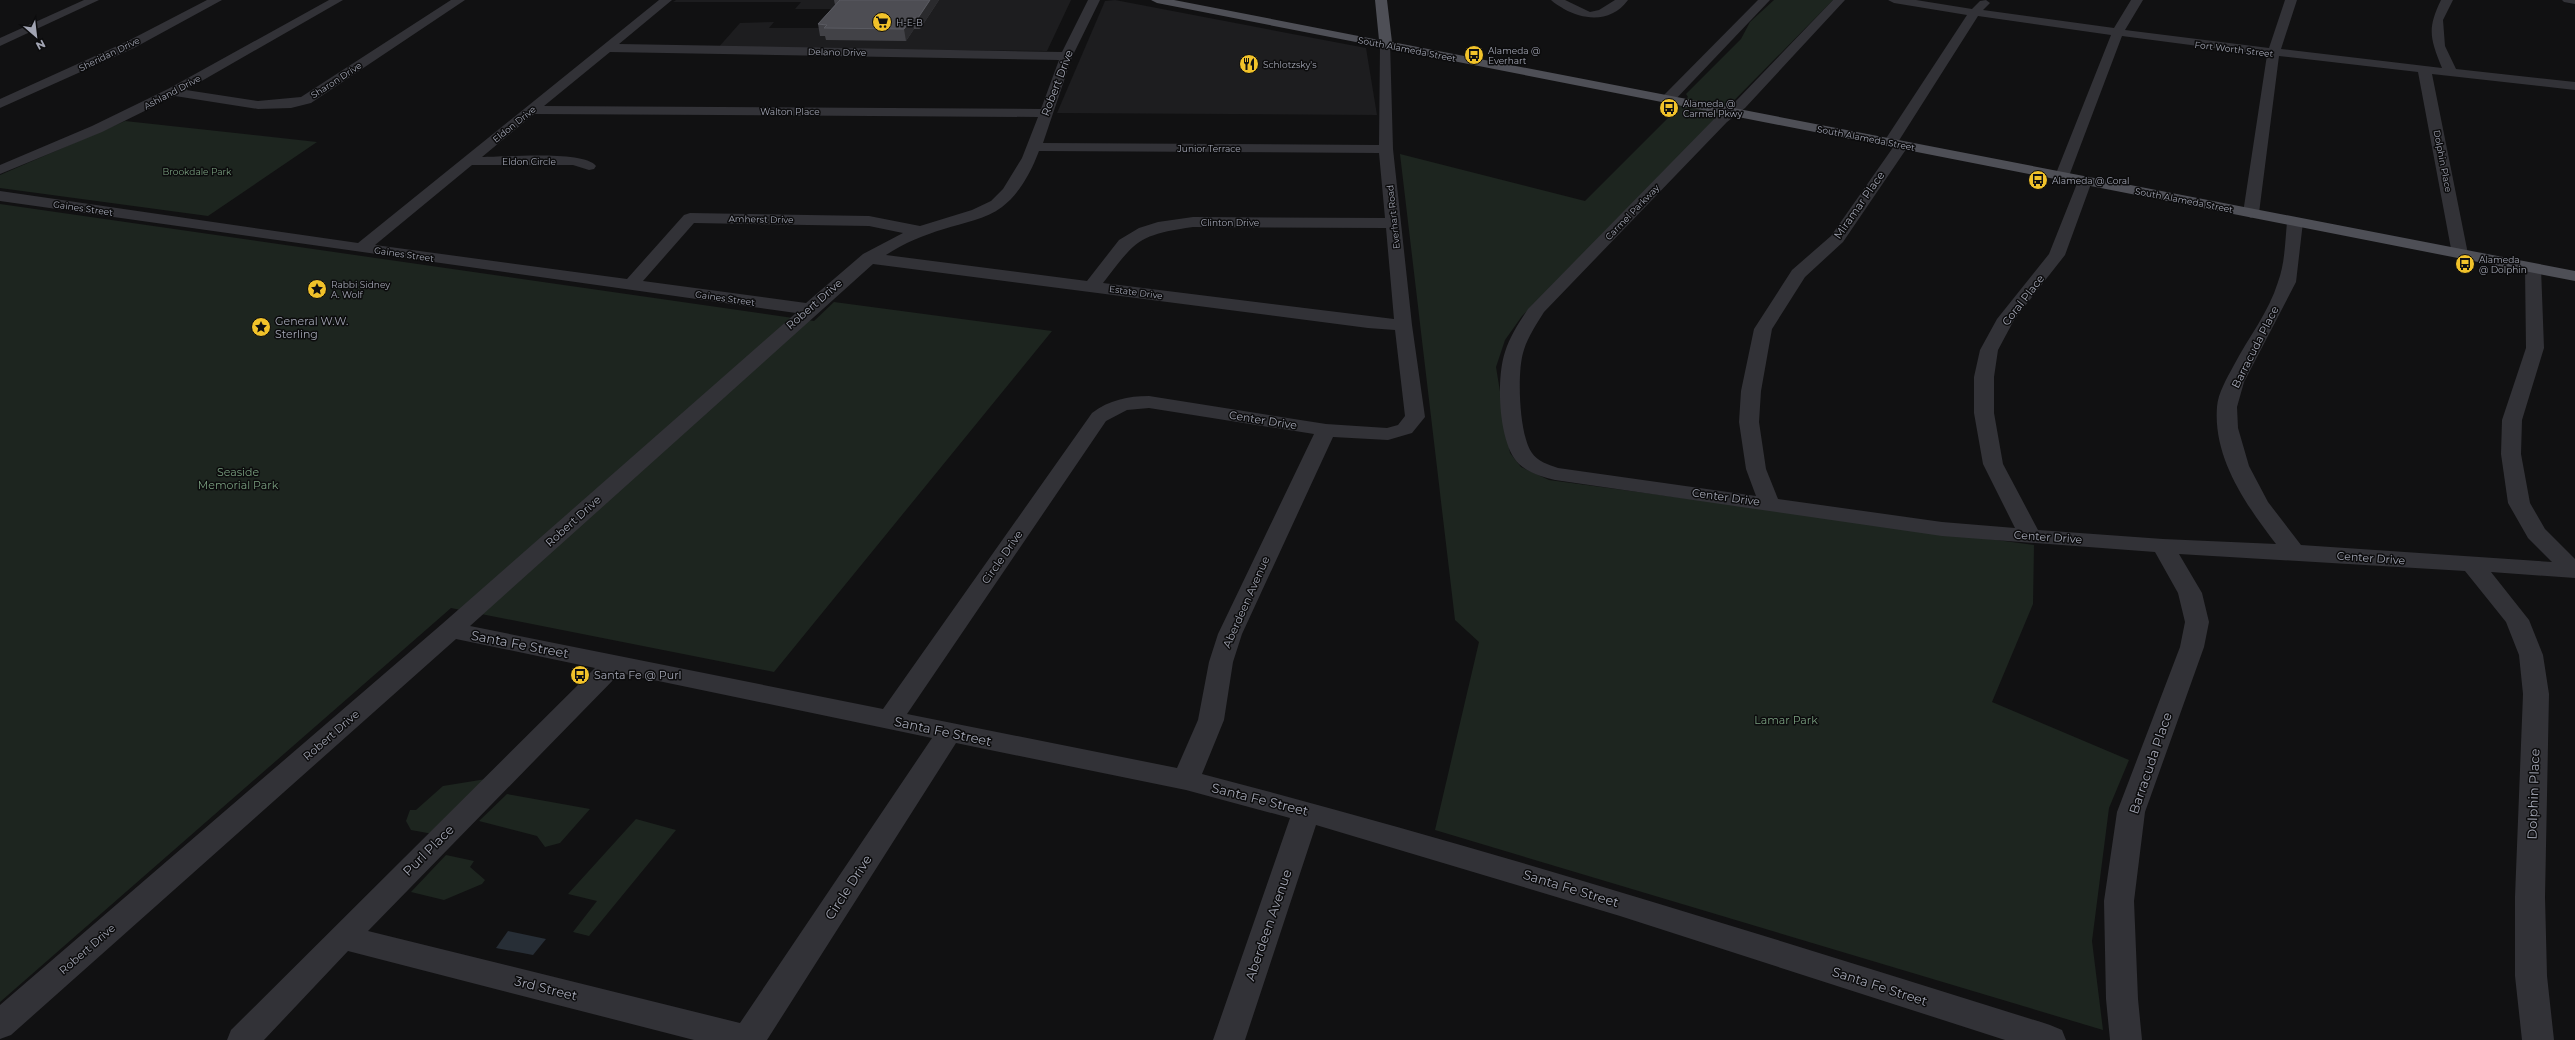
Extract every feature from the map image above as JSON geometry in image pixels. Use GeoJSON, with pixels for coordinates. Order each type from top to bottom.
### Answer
{"type":"FeatureCollection","features":[{"type":"Feature","properties":{"kind":"main road","name":"South Alameda Street"},"geometry":{"type":"LineString","coordinates":[[1157,0],[2575,276]]}},
{"type":"Feature","properties":{"kind":"main road","name":"Everhart Road"},"geometry":{"type":"LineString","coordinates":[[1381,0],[1386,45]]}},
{"type":"Feature","properties":{"kind":"street"},"geometry":{"type":"LineString","coordinates":[[0,42],[93,0]]}},
{"type":"Feature","properties":{"kind":"street","name":"Sheridan Drive"},"geometry":{"type":"LineString","coordinates":[[0,104],[130,45],[216,0]]}},
{"type":"Feature","properties":{"kind":"street","name":"Ashland Drive"},"geometry":{"type":"LineString","coordinates":[[0,170],[97,129],[173,92],[336,0]]}},
{"type":"Feature","properties":{"kind":"street","name":"Sharon Drive"},"geometry":{"type":"LineString","coordinates":[[173,92],[274,106],[291,105],[306,100],[459,0]]}},
{"type":"Feature","properties":{"kind":"street","name":"Eldon Drive"},"geometry":{"type":"LineString","coordinates":[[361,248],[533,110],[666,0]]}},
{"type":"Feature","properties":{"kind":"street","name":"Robert Drive"},"geometry":{"type":"LineString","coordinates":[[0,1025],[451,630],[808,309],[869,258],[884,248],[920,231],[982,212],[1005,197],[1017,182],[1046,113],[1066,56],[1094,0]]}},
{"type":"Feature","properties":{"kind":"street"},"geometry":{"type":"LineString","coordinates":[[1557,0],[1582,14],[1593,17],[1604,13],[1622,0]]}},
{"type":"Feature","properties":{"kind":"street"},"geometry":{"type":"LineString","coordinates":[[1668,99],[1764,0]]}},
{"type":"Feature","properties":{"kind":"street","name":"Carmel Parkway"},"geometry":{"type":"LineString","coordinates":[[1527,460],[1520,451],[1510,384],[1512,360],[1521,334],[1537,309],[1839,0]]}},
{"type":"Feature","properties":{"kind":"street","name":"Fort Worth Street"},"geometry":{"type":"LineString","coordinates":[[1894,0],[2117,34],[2273,54],[2575,86]]}},
{"type":"Feature","properties":{"kind":"street","name":"Miramar Place"},"geometry":{"type":"LineString","coordinates":[[1769,503],[1756,469],[1749,422],[1751,391],[1763,329],[1798,274],[1837,238],[1896,144],[1974,13],[1987,0]]}},
{"type":"Feature","properties":{"kind":"street"},"geometry":{"type":"LineString","coordinates":[[2062,176],[2117,34],[2137,0]]}},
{"type":"Feature","properties":{"kind":"street"},"geometry":{"type":"LineString","coordinates":[[2250,213],[2273,54],[2291,0]]}},
{"type":"Feature","properties":{"kind":"street"},"geometry":{"type":"LineString","coordinates":[[2448,0],[2437,20],[2440,46],[2451,73]]}},
{"type":"Feature","properties":{"kind":"street"},"geometry":{"type":"LineString","coordinates":[[2568,0],[2575,1]]}},
{"type":"Feature","properties":{"kind":"street","name":"Everhart Road"},"geometry":{"type":"LineString","coordinates":[[1386,45],[1386,149],[1403,326],[1415,417],[1405,430]]}},
{"type":"Feature","properties":{"kind":"street","name":"Delano Drive"},"geometry":{"type":"LineString","coordinates":[[609,48],[1066,56]]}},
{"type":"Feature","properties":{"kind":"street","name":"Dolphin Place"},"geometry":{"type":"LineString","coordinates":[[2423,70],[2426,74],[2460,254]]}},
{"type":"Feature","properties":{"kind":"street","name":"Walton Place"},"geometry":{"type":"LineString","coordinates":[[533,110],[1046,113]]}},
{"type":"Feature","properties":{"kind":"street","name":"Junior Terrace"},"geometry":{"type":"LineString","coordinates":[[1032,147],[1386,149]]}},
{"type":"Feature","properties":{"kind":"street","name":"Eldon Circle"},"geometry":{"type":"LineString","coordinates":[[469,161],[575,161],[589,166]]}},
{"type":"Feature","properties":{"kind":"street","name":"Coral Place"},"geometry":{"type":"LineString","coordinates":[[2030,536],[1993,464],[1984,413],[1984,377],[1989,350],[2006,319],[2057,255],[2072,220],[2085,181]]}},
{"type":"Feature","properties":{"kind":"street","name":"Gaines Street"},"geometry":{"type":"LineString","coordinates":[[0,196],[361,248],[808,309]]}},
{"type":"Feature","properties":{"kind":"street","name":"Amherst Drive"},"geometry":{"type":"LineString","coordinates":[[631,285],[690,218],[869,221],[920,231]]}},
{"type":"Feature","properties":{"kind":"street","name":"Clinton Drive"},"geometry":{"type":"LineString","coordinates":[[1092,286],[1125,243],[1139,234],[1158,227],[1193,222],[1394,223]]}},
{"type":"Feature","properties":{"kind":"street","name":"Barracuda Place"},"geometry":{"type":"LineString","coordinates":[[2294,552],[2255,501],[2230,445],[2227,406],[2238,375],[2285,288],[2292,258],[2295,222]]}},
{"type":"Feature","properties":{"kind":"street","name":"Estate Drive"},"geometry":{"type":"LineString","coordinates":[[869,258],[1092,286],[1368,324],[1403,326]]}},
{"type":"Feature","properties":{"kind":"street"},"geometry":{"type":"LineString","coordinates":[[2533,268],[2536,317],[2535,348],[2526,382],[2512,420],[2511,454],[2519,503],[2536,533],[2574,571]]}},
{"type":"Feature","properties":{"kind":"street","name":"Center Drive"},"geometry":{"type":"LineString","coordinates":[[1122,404],[1149,402],[1326,430],[1388,434],[1405,430]]}},
{"type":"Feature","properties":{"kind":"street","name":"Circle Drive"},"geometry":{"type":"LineString","coordinates":[[889,720],[1099,417],[1108,410],[1122,404]]}},
{"type":"Feature","properties":{"kind":"street","name":"Aberdeen Avenue"},"geometry":{"type":"LineString","coordinates":[[1186,780],[1211,720],[1221,662],[1230,634],[1326,430]]}},
{"type":"Feature","properties":{"kind":"street","name":"Center Drive"},"geometry":{"type":"LineString","coordinates":[[1527,460],[1541,469],[1555,474],[1769,503],[1934,528],[2163,546],[2294,552],[2473,566],[2574,571]]}},
{"type":"Feature","properties":{"kind":"street","name":"Barracuda Place"},"geometry":{"type":"LineString","coordinates":[[2126,1040],[2122,999],[2119,901],[2132,812],[2192,647],[2196,622],[2190,593],[2163,546]]}},
{"type":"Feature","properties":{"kind":"street","name":"Dolphin Place"},"geometry":{"type":"LineString","coordinates":[[2473,566],[2517,620],[2531,655],[2536,694],[2530,952],[2538,1040]]}},
{"type":"Feature","properties":{"kind":"street","name":"Santa Fe Street"},"geometry":{"type":"LineString","coordinates":[[451,630],[1186,780],[1306,811],[1537,877],[2050,1040]]}},
{"type":"Feature","properties":{"kind":"street","name":"Purl Place"},"geometry":{"type":"LineString","coordinates":[[243,1040],[342,937],[614,663]]}},
{"type":"Feature","properties":{"kind":"street","name":"Circle Drive"},"geometry":{"type":"LineString","coordinates":[[749,1040],[950,733]]}},
{"type":"Feature","properties":{"kind":"street","name":"Aberdeen Avenue"},"geometry":{"type":"LineString","coordinates":[[1228,1040],[1306,811]]}},
{"type":"Feature","properties":{"kind":"street","name":"3rd Street"},"geometry":{"type":"LineString","coordinates":[[342,937],[749,1040]]}},
{"type":"Feature","properties":{"kind":"shaded area"},"geometry":{"type":"Polygon","coordinates":[[[676,0],[1071,0],[1047,51],[717,49],[740,23],[774,22],[769,28],[831,28],[848,9],[795,9],[801,2],[673,2],[676,0]]]}},
{"type":"Feature","properties":{"kind":"shaded area"},"geometry":{"type":"Polygon","coordinates":[[[1115,0],[1366,48],[1377,115],[1057,113],[1105,1],[1115,0]]]}},
{"type":"Feature","properties":{"kind":"shaded area"},"geometry":{"type":"Polygon","coordinates":[[[508,931],[546,939],[533,955],[496,948],[508,931]]]}},
{"type":"Feature","properties":{"kind":"green space","name":"Lamar Park"},"geometry":{"type":"Polygon","coordinates":[[[1774,0],[1833,0],[1522,316],[1505,340],[1496,367],[1510,453],[1521,467],[1549,480],[2034,545],[2033,604],[1992,702],[2129,760],[2109,808],[2092,941],[2103,1030],[1435,830],[1479,642],[1455,620],[1400,154],[1585,201],[1677,109],[1688,97],[1686,94],[1741,39],[1750,22],[1774,0]]]}},
{"type":"Feature","properties":{"kind":"green space","name":"Brookdale Park"},"geometry":{"type":"Polygon","coordinates":[[[125,121],[317,142],[208,216],[0,188],[0,175],[125,121]]]}},
{"type":"Feature","properties":{"kind":"green space","name":"Seaside Memorial Park"},"geometry":{"type":"Polygon","coordinates":[[[0,204],[814,321],[834,302],[1052,331],[774,672],[451,608],[0,1002],[0,204]]]}},
{"type":"Feature","properties":{"kind":"green space"},"geometry":{"type":"Polygon","coordinates":[[[486,779],[433,834],[411,830],[406,821],[410,810],[416,810],[443,786],[486,779]]]}},
{"type":"Feature","properties":{"kind":"green space"},"geometry":{"type":"Polygon","coordinates":[[[507,794],[590,809],[560,843],[545,847],[537,836],[479,821],[507,794]]]}},
{"type":"Feature","properties":{"kind":"green space"},"geometry":{"type":"Polygon","coordinates":[[[636,819],[676,830],[589,936],[573,932],[597,901],[568,894],[636,819]]]}},
{"type":"Feature","properties":{"kind":"green space"},"geometry":{"type":"Polygon","coordinates":[[[446,855],[474,861],[470,867],[485,880],[482,884],[444,900],[411,892],[446,855]]]}},
{"type":"Feature","properties":{"kind":"building"},"geometry":{"type":"Polygon","coordinates":[[[840,0],[930,0],[918,18],[912,18],[904,29],[824,28],[827,25],[818,24],[840,0]]]}},
{"type":"Feature","properties":{"kind":"place","name":"H-E-B"},"geometry":{"type":"Point","coordinates":[882,22]}},
{"type":"Feature","properties":{"kind":"place","name":"Alameda @ Everhart"},"geometry":{"type":"Point","coordinates":[1474,55]}},
{"type":"Feature","properties":{"kind":"place","name":"Schlotzsky's"},"geometry":{"type":"Point","coordinates":[1249,64]}},
{"type":"Feature","properties":{"kind":"place","name":"Alameda @ Carmel Pkwy"},"geometry":{"type":"Point","coordinates":[1669,108]}},
{"type":"Feature","properties":{"kind":"place","name":"Alameda @ Coral"},"geometry":{"type":"Point","coordinates":[2038,180]}},
{"type":"Feature","properties":{"kind":"place","name":"Alameda @ Dolphin"},"geometry":{"type":"Point","coordinates":[2465,264]}},
{"type":"Feature","properties":{"kind":"place","name":"Rabbi Sidney A. Wolf"},"geometry":{"type":"Point","coordinates":[317,289]}},
{"type":"Feature","properties":{"kind":"place","name":"General W.W. Sterling"},"geometry":{"type":"Point","coordinates":[261,327]}},
{"type":"Feature","properties":{"kind":"place","name":"Santa Fe @ Purl"},"geometry":{"type":"Point","coordinates":[580,675]}}]}
